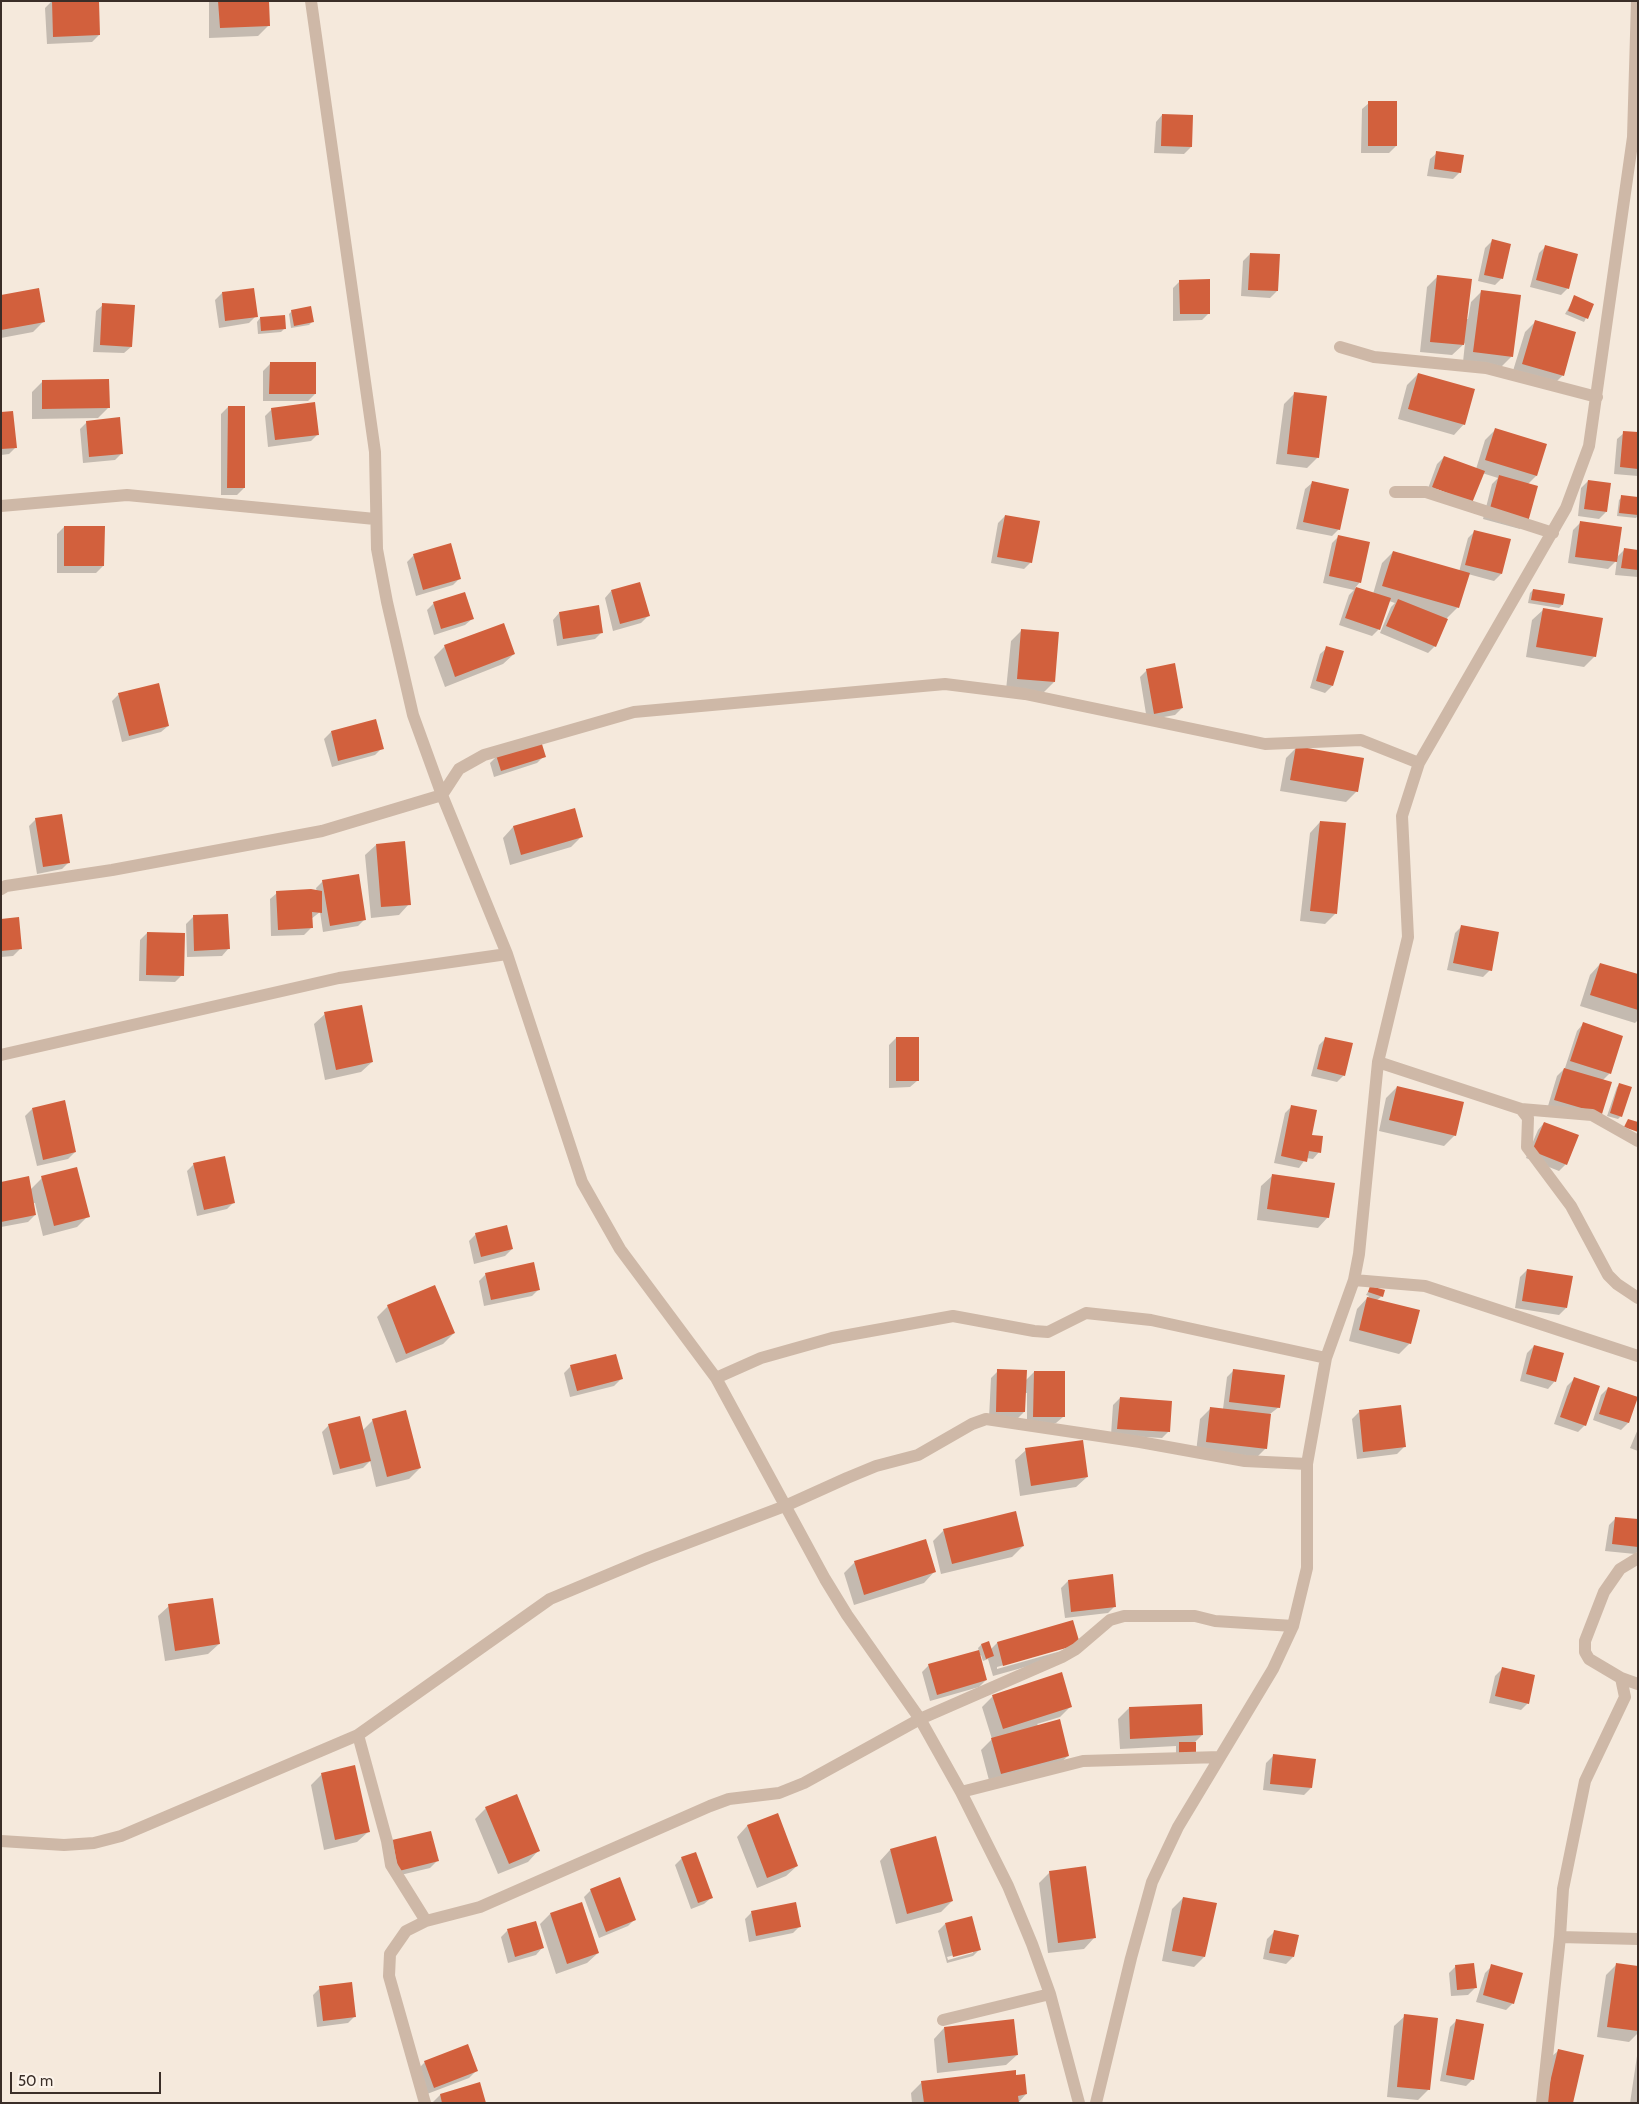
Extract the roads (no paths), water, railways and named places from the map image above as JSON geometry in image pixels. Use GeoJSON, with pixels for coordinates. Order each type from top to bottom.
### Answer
{"type":"FeatureCollection","features":[{"type":"Feature","properties":{"kind":"street"},"geometry":{"type":"LineString","coordinates":[[312,1],[375,452],[377,549],[387,602],[413,715],[442,795],[507,954],[582,1182],[620,1249],[716,1378],[847,1615],[920,1719],[961,1792],[1008,1886],[1032,1944],[1050,1994],[1079,2103]]}},
{"type":"Feature","properties":{"kind":"street"},"geometry":{"type":"LineString","coordinates":[[1096,2103],[1130,1958],[1152,1882],[1178,1827],[1273,1669],[1293,1626],[1307,1568],[1306,1464],[1326,1358],[1354,1280],[1359,1254],[1378,1062],[1408,937],[1402,816],[1419,763],[1553,533],[1566,508],[1588,446],[1597,397],[1633,137],[1637,1]]}},
{"type":"Feature","properties":{"kind":"street"},"geometry":{"type":"LineString","coordinates":[[1340,347],[1374,357],[1486,368],[1597,397]]}},
{"type":"Feature","properties":{"kind":"street"},"geometry":{"type":"LineString","coordinates":[[1395,492],[1426,492],[1553,533]]}},
{"type":"Feature","properties":{"kind":"street"},"geometry":{"type":"LineString","coordinates":[[1,506],[126,495],[376,519]]}},
{"type":"Feature","properties":{"kind":"street"},"geometry":{"type":"LineString","coordinates":[[1,889],[6,886],[112,870],[322,831],[442,795],[459,768],[484,755],[634,712],[945,684],[1025,694],[1265,744],[1361,740],[1419,763]]}},
{"type":"Feature","properties":{"kind":"street"},"geometry":{"type":"LineString","coordinates":[[1,1055],[340,978],[507,954]]}},
{"type":"Feature","properties":{"kind":"street"},"geometry":{"type":"LineString","coordinates":[[1378,1062],[1521,1109],[1592,1115],[1638,1141]]}},
{"type":"Feature","properties":{"kind":"street"},"geometry":{"type":"LineString","coordinates":[[1521,1109],[1528,1118],[1527,1146],[1571,1206],[1608,1275],[1617,1284],[1638,1298]]}},
{"type":"Feature","properties":{"kind":"street"},"geometry":{"type":"LineString","coordinates":[[1354,1280],[1424,1286],[1638,1356]]}},
{"type":"Feature","properties":{"kind":"street"},"geometry":{"type":"LineString","coordinates":[[716,1378],[761,1358],[832,1338],[953,1316],[1048,1332],[1086,1313],[1151,1320],[1326,1358]]}},
{"type":"Feature","properties":{"kind":"street"},"geometry":{"type":"LineString","coordinates":[[1,1841],[64,1845],[94,1843],[121,1836],[358,1735],[550,1599],[648,1558],[786,1506],[876,1466],[918,1455],[986,1418],[1140,1442],[1245,1462],[1306,1464]]}},
{"type":"Feature","properties":{"kind":"street"},"geometry":{"type":"LineString","coordinates":[[1638,1558],[1620,1569],[1604,1592],[1585,1641],[1585,1652],[1590,1659],[1621,1678],[1638,1684]]}},
{"type":"Feature","properties":{"kind":"street"},"geometry":{"type":"LineString","coordinates":[[425,2103],[389,1976],[390,1954],[406,1931],[426,1921],[480,1907],[729,1799],[779,1793],[804,1783],[920,1719],[1062,1657],[1076,1649],[1110,1620],[1124,1616],[1195,1616],[1215,1621],[1293,1626]]}},
{"type":"Feature","properties":{"kind":"street"},"geometry":{"type":"LineString","coordinates":[[1542,2103],[1560,1937],[1563,1889],[1580,1797],[1585,1781],[1625,1697],[1621,1678]]}},
{"type":"Feature","properties":{"kind":"street"},"geometry":{"type":"LineString","coordinates":[[358,1735],[387,1841],[391,1865],[426,1921]]}},
{"type":"Feature","properties":{"kind":"street"},"geometry":{"type":"LineString","coordinates":[[961,1792],[1083,1761],[1220,1757]]}},
{"type":"Feature","properties":{"kind":"street"},"geometry":{"type":"LineString","coordinates":[[1560,1937],[1638,1939]]}},
{"type":"Feature","properties":{"kind":"street"},"geometry":{"type":"LineString","coordinates":[[943,2020],[1050,1994]]}}]}
